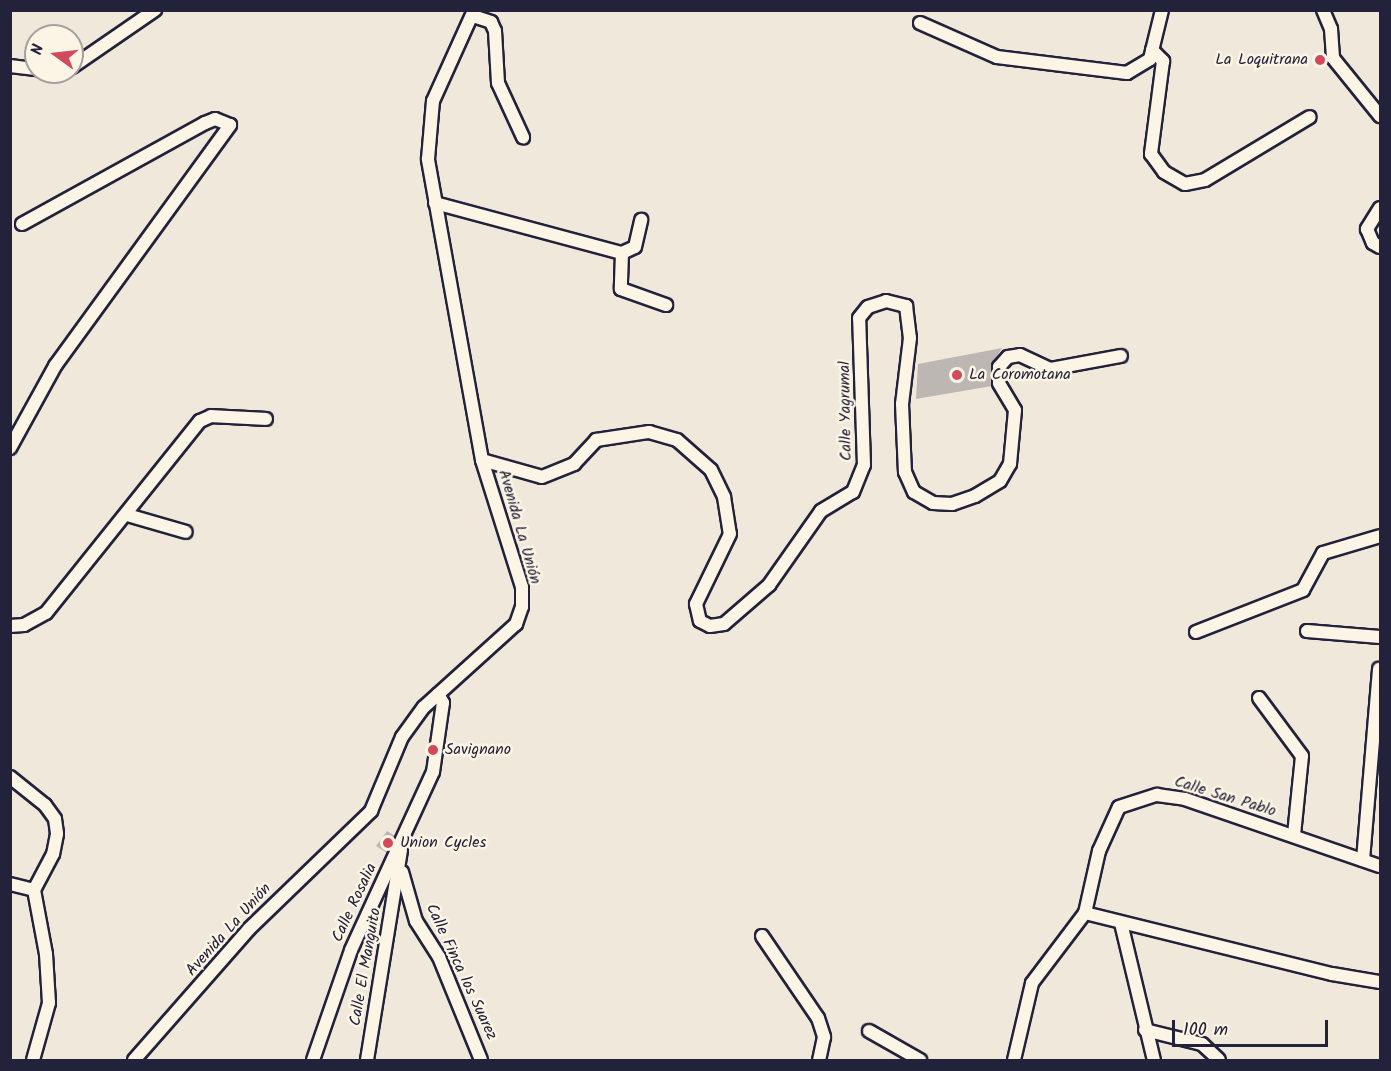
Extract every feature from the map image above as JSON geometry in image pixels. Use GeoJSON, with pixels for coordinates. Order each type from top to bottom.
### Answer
{"type":"FeatureCollection","features":[{"type":"Feature","properties":{"kind":"street"},"geometry":{"type":"LineString","coordinates":[[84,60],[155,10]]}},
{"type":"Feature","properties":{"kind":"street"},"geometry":{"type":"LineString","coordinates":[[920,23],[997,57],[1106,72],[1137,70],[1152,50],[1162,10]]}},
{"type":"Feature","properties":{"kind":"street"},"geometry":{"type":"LineString","coordinates":[[1323,10],[1331,29],[1333,58],[1380,116]]}},
{"type":"Feature","properties":{"kind":"street"},"geometry":{"type":"LineString","coordinates":[[474,13],[491,22],[495,31],[498,83],[523,137]]}},
{"type":"Feature","properties":{"kind":"street","name":"Avenida La Unión"},"geometry":{"type":"LineString","coordinates":[[134,1060],[249,929],[371,811],[402,737],[438,694],[516,624],[522,607],[522,587],[482,460],[446,242],[435,202],[428,159],[433,101],[474,13]]}},
{"type":"Feature","properties":{"kind":"street"},"geometry":{"type":"LineString","coordinates":[[1152,50],[1163,61],[1150,154],[1164,172],[1185,184],[1205,180],[1310,117]]}},
{"type":"Feature","properties":{"kind":"street"},"geometry":{"type":"LineString","coordinates":[[10,448],[55,366],[230,125],[215,119],[205,123],[22,224]]}},
{"type":"Feature","properties":{"kind":"street"},"geometry":{"type":"LineString","coordinates":[[435,202],[622,253],[635,247],[641,220]]}},
{"type":"Feature","properties":{"kind":"street"},"geometry":{"type":"LineString","coordinates":[[1380,208],[1367,230],[1373,243],[1380,247]]}},
{"type":"Feature","properties":{"kind":"street"},"geometry":{"type":"LineString","coordinates":[[622,253],[621,289],[666,305]]}},
{"type":"Feature","properties":{"kind":"street","name":"Calle Yagrumal"},"geometry":{"type":"LineString","coordinates":[[482,460],[542,477],[574,464],[596,440],[649,432],[677,440],[711,470],[724,497],[730,534],[696,604],[700,621],[710,626],[724,624],[769,585],[821,511],[853,492],[864,465],[860,318],[868,307],[886,301],[906,306],[910,338],[902,404],[905,472],[914,492],[933,503],[952,504],[975,496],[1000,481],[1010,464],[1015,410],[999,383],[999,367],[1008,357],[1020,355],[1050,369],[1121,356]]}},
{"type":"Feature","properties":{"kind":"street"},"geometry":{"type":"LineString","coordinates":[[10,626],[24,625],[46,613],[127,515],[200,421],[210,416],[266,419]]}},
{"type":"Feature","properties":{"kind":"street"},"geometry":{"type":"LineString","coordinates":[[127,515],[186,532]]}},
{"type":"Feature","properties":{"kind":"street"},"geometry":{"type":"LineString","coordinates":[[1196,632],[1303,590],[1323,553],[1380,536]]}},
{"type":"Feature","properties":{"kind":"street"},"geometry":{"type":"LineString","coordinates":[[1307,631],[1380,637]]}},
{"type":"Feature","properties":{"kind":"street"},"geometry":{"type":"LineString","coordinates":[[1363,860],[1379,669]]}},
{"type":"Feature","properties":{"kind":"street","name":"Calle Rosalia"},"geometry":{"type":"LineString","coordinates":[[313,1060],[351,950],[402,843],[440,749],[443,703],[438,694]]}},
{"type":"Feature","properties":{"kind":"street"},"geometry":{"type":"LineString","coordinates":[[1259,698],[1302,756],[1294,835]]}},
{"type":"Feature","properties":{"kind":"street"},"geometry":{"type":"LineString","coordinates":[[10,777],[55,819],[53,854],[34,890],[46,954],[49,1003],[33,1060]]}},
{"type":"Feature","properties":{"kind":"street","name":"Calle San Pablo"},"geometry":{"type":"LineString","coordinates":[[1014,1060],[1032,983],[1085,914],[1099,851],[1119,807],[1157,795],[1294,835],[1380,866]]}},
{"type":"Feature","properties":{"kind":"street","name":"Calle El Manguito"},"geometry":{"type":"LineString","coordinates":[[367,1060],[402,843]]}},
{"type":"Feature","properties":{"kind":"street","name":"Calle Finca los Suarez"},"geometry":{"type":"LineString","coordinates":[[400,864],[416,921],[439,957],[482,1060]]}},
{"type":"Feature","properties":{"kind":"street"},"geometry":{"type":"LineString","coordinates":[[10,884],[34,890]]}},
{"type":"Feature","properties":{"kind":"street"},"geometry":{"type":"LineString","coordinates":[[1085,914],[1380,982]]}},
{"type":"Feature","properties":{"kind":"street"},"geometry":{"type":"LineString","coordinates":[[1121,923],[1154,1060]]}},
{"type":"Feature","properties":{"kind":"street"},"geometry":{"type":"LineString","coordinates":[[762,936],[818,1018],[824,1037],[819,1060]]}},
{"type":"Feature","properties":{"kind":"street"},"geometry":{"type":"LineString","coordinates":[[1145,1030],[1202,1044],[1219,1060]]}},
{"type":"Feature","properties":{"kind":"street"},"geometry":{"type":"LineString","coordinates":[[869,1031],[920,1060]]}},
{"type":"Feature","properties":{"kind":"building","name":"La Coromotana"},"geometry":{"type":"Polygon","coordinates":[[[1002,348],[991,366],[992,386],[916,399],[918,364],[1002,348]]]}},
{"type":"Feature","properties":{"kind":"building","name":"Union Cycles"},"geometry":{"type":"Polygon","coordinates":[[[387,831],[395,836],[387,853],[376,846],[387,831]]]}},
{"type":"Feature","properties":{"kind":"place","name":"La Loquitrana"},"geometry":{"type":"Point","coordinates":[1320,60]}},
{"type":"Feature","properties":{"kind":"place","name":"La Coromotana"},"geometry":{"type":"Point","coordinates":[957,375]}},
{"type":"Feature","properties":{"kind":"place","name":"Savignano"},"geometry":{"type":"Point","coordinates":[433,750]}},
{"type":"Feature","properties":{"kind":"place","name":"Union Cycles"},"geometry":{"type":"Point","coordinates":[388,843]}}]}
